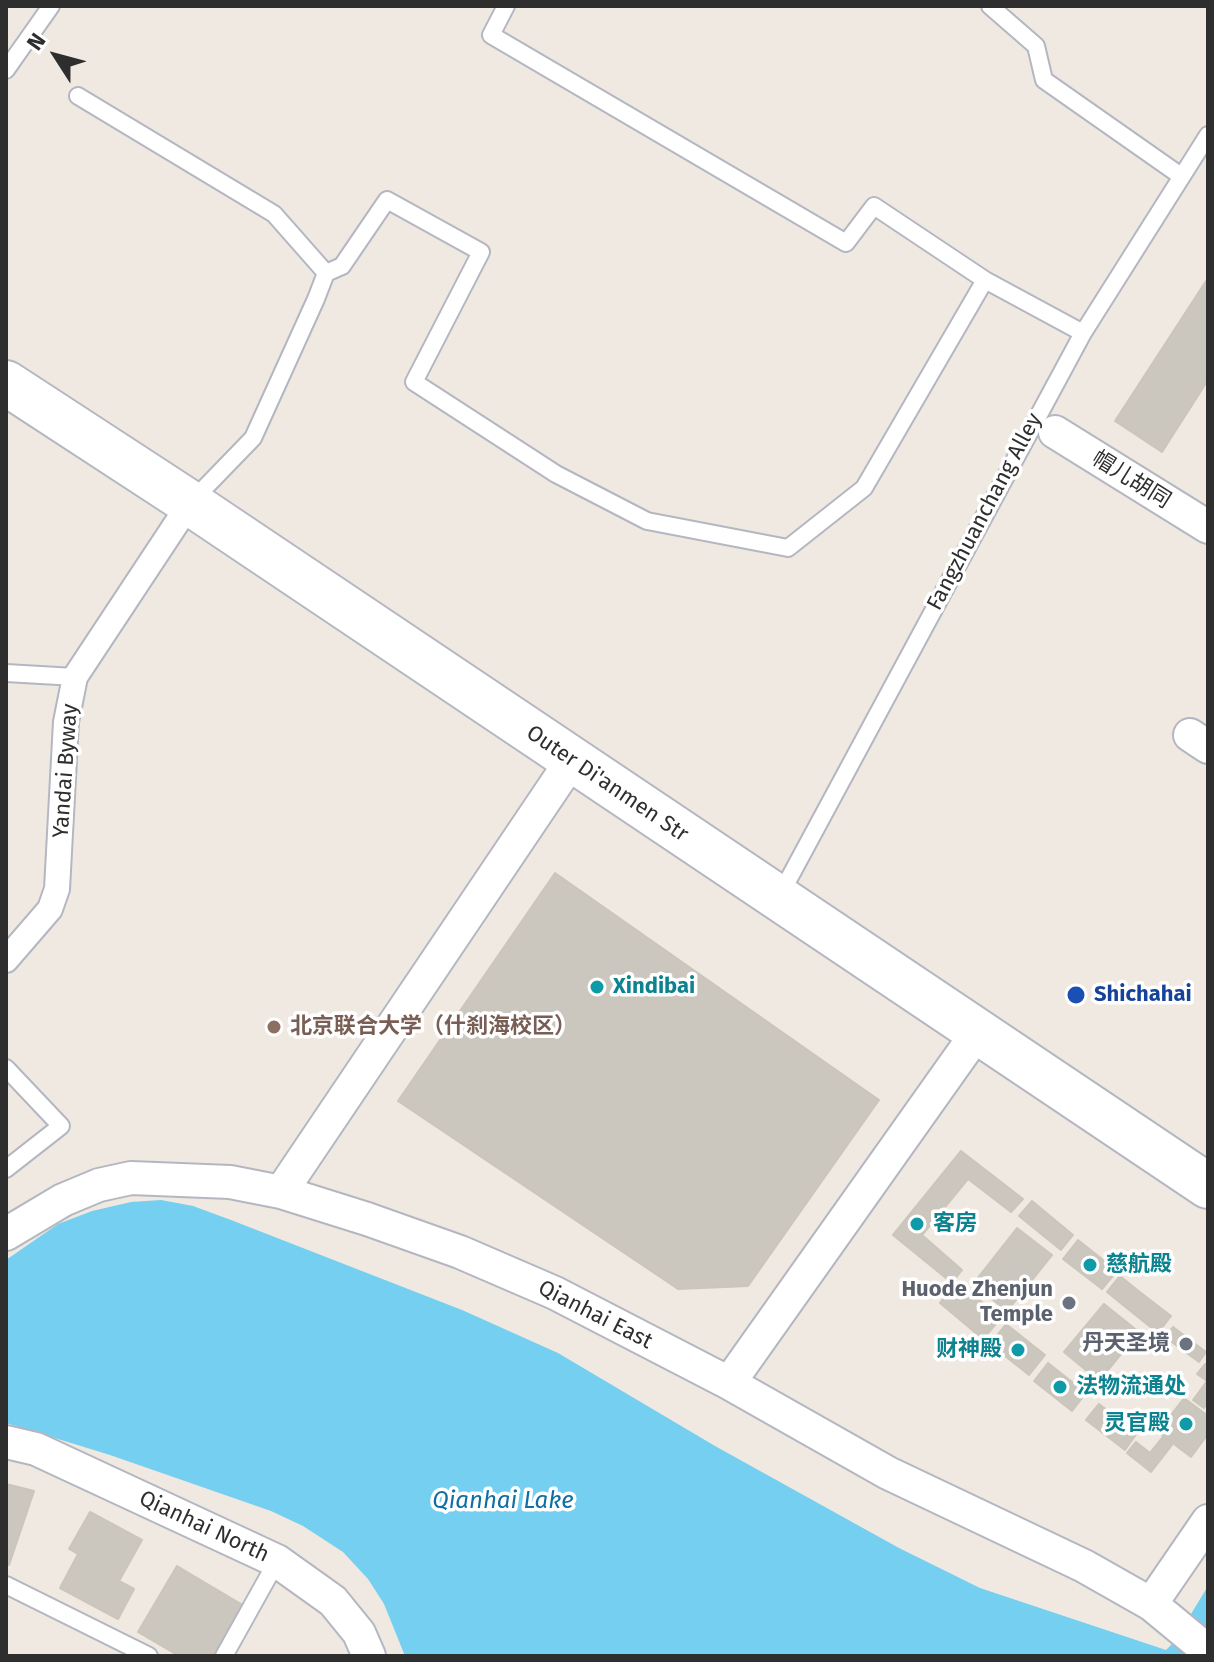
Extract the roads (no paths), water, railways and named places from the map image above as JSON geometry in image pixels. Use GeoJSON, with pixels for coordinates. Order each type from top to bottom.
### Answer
{"type":"FeatureCollection","features":[{"type":"Feature","properties":{"kind":"main road","name":"Outer Di'anmen Str"},"geometry":{"type":"LineString","coordinates":[[6,383],[190,503],[1208,1186]]}},
{"type":"Feature","properties":{"kind":"street","name":"帽儿胡同"},"geometry":{"type":"LineString","coordinates":[[1055,432],[1208,527]]}},
{"type":"Feature","properties":{"kind":"street","name":"Yandai Byway"},"geometry":{"type":"LineString","coordinates":[[6,960],[50,909],[57,889],[66,722],[75,677],[190,503]]}},
{"type":"Feature","properties":{"kind":"street"},"geometry":{"type":"LineString","coordinates":[[281,1192],[572,760]]}},
{"type":"Feature","properties":{"kind":"street"},"geometry":{"type":"LineString","coordinates":[[729,1383],[977,1033]]}},
{"type":"Feature","properties":{"kind":"street","name":"Qianhai East"},"geometry":{"type":"LineString","coordinates":[[6,1234],[63,1200],[99,1185],[131,1178],[230,1182],[281,1192],[367,1219],[460,1252],[555,1293],[729,1383],[888,1473],[1036,1541],[1151,1604],[1208,1651]]}},
{"type":"Feature","properties":{"kind":"street","name":"Qianhai North"},"geometry":{"type":"LineString","coordinates":[[6,1442],[36,1449],[277,1561],[333,1601],[359,1633],[369,1656]]}},
{"type":"Feature","properties":{"kind":"street"},"geometry":{"type":"LineString","coordinates":[[1151,1604],[1208,1521]]}},
{"type":"Feature","properties":{"kind":"lane"},"geometry":{"type":"LineString","coordinates":[[6,70],[51,6]]}},
{"type":"Feature","properties":{"kind":"lane"},"geometry":{"type":"LineString","coordinates":[[506,6],[491,35],[846,243],[874,206],[985,280],[1083,333]]}},
{"type":"Feature","properties":{"kind":"lane"},"geometry":{"type":"LineString","coordinates":[[990,6],[1036,46],[1044,80],[1181,176]]}},
{"type":"Feature","properties":{"kind":"lane"},"geometry":{"type":"LineString","coordinates":[[78,96],[274,214],[326,273]]}},
{"type":"Feature","properties":{"kind":"lane","name":"Fangzhuanchang Alley"},"geometry":{"type":"LineString","coordinates":[[779,899],[1083,333],[1208,135]]}},
{"type":"Feature","properties":{"kind":"lane"},"geometry":{"type":"LineString","coordinates":[[190,503],[253,438],[326,273],[342,266],[387,200],[481,252],[414,382],[556,474],[647,521],[788,548],[864,488],[985,280]]}},
{"type":"Feature","properties":{"kind":"lane"},"geometry":{"type":"LineString","coordinates":[[6,673],[75,677]]}},
{"type":"Feature","properties":{"kind":"lane"},"geometry":{"type":"LineString","coordinates":[[6,1068],[61,1126],[6,1169]]}},
{"type":"Feature","properties":{"kind":"lane"},"geometry":{"type":"LineString","coordinates":[[224,1656],[277,1561]]}},
{"type":"Feature","properties":{"kind":"lane"},"geometry":{"type":"LineString","coordinates":[[6,1585],[149,1656]]}},
{"type":"Feature","properties":{"kind":"water","name":"Qianhai Lake"},"geometry":{"type":"Polygon","coordinates":[[[161,1200],[193,1206],[231,1220],[462,1310],[558,1353],[715,1446],[899,1548],[980,1588],[1166,1650],[1208,1586],[1208,1656],[405,1656],[384,1604],[368,1579],[343,1552],[303,1526],[271,1511],[110,1455],[6,1423],[6,1260],[58,1224],[92,1211],[131,1202],[161,1200]]]}},
{"type":"Feature","properties":{"kind":"place","name":"Xindibai"},"geometry":{"type":"Point","coordinates":[597,987]}},
{"type":"Feature","properties":{"kind":"place","name":"Shichahai"},"geometry":{"type":"Point","coordinates":[1076,995]}},
{"type":"Feature","properties":{"kind":"place","name":"北京联合大学（什刹海校区）"},"geometry":{"type":"Point","coordinates":[274,1027]}},
{"type":"Feature","properties":{"kind":"place","name":"客房"},"geometry":{"type":"Point","coordinates":[917,1224]}},
{"type":"Feature","properties":{"kind":"place","name":"慈航殿"},"geometry":{"type":"Point","coordinates":[1090,1265]}},
{"type":"Feature","properties":{"kind":"place","name":"Huode Zhenjun Temple"},"geometry":{"type":"Point","coordinates":[1069,1303]}},
{"type":"Feature","properties":{"kind":"place","name":"丹天圣境"},"geometry":{"type":"Point","coordinates":[1186,1344]}},
{"type":"Feature","properties":{"kind":"place","name":"财神殿"},"geometry":{"type":"Point","coordinates":[1018,1350]}},
{"type":"Feature","properties":{"kind":"place","name":"法物流通处"},"geometry":{"type":"Point","coordinates":[1060,1387]}},
{"type":"Feature","properties":{"kind":"place","name":"灵官殿"},"geometry":{"type":"Point","coordinates":[1186,1424]}}]}
